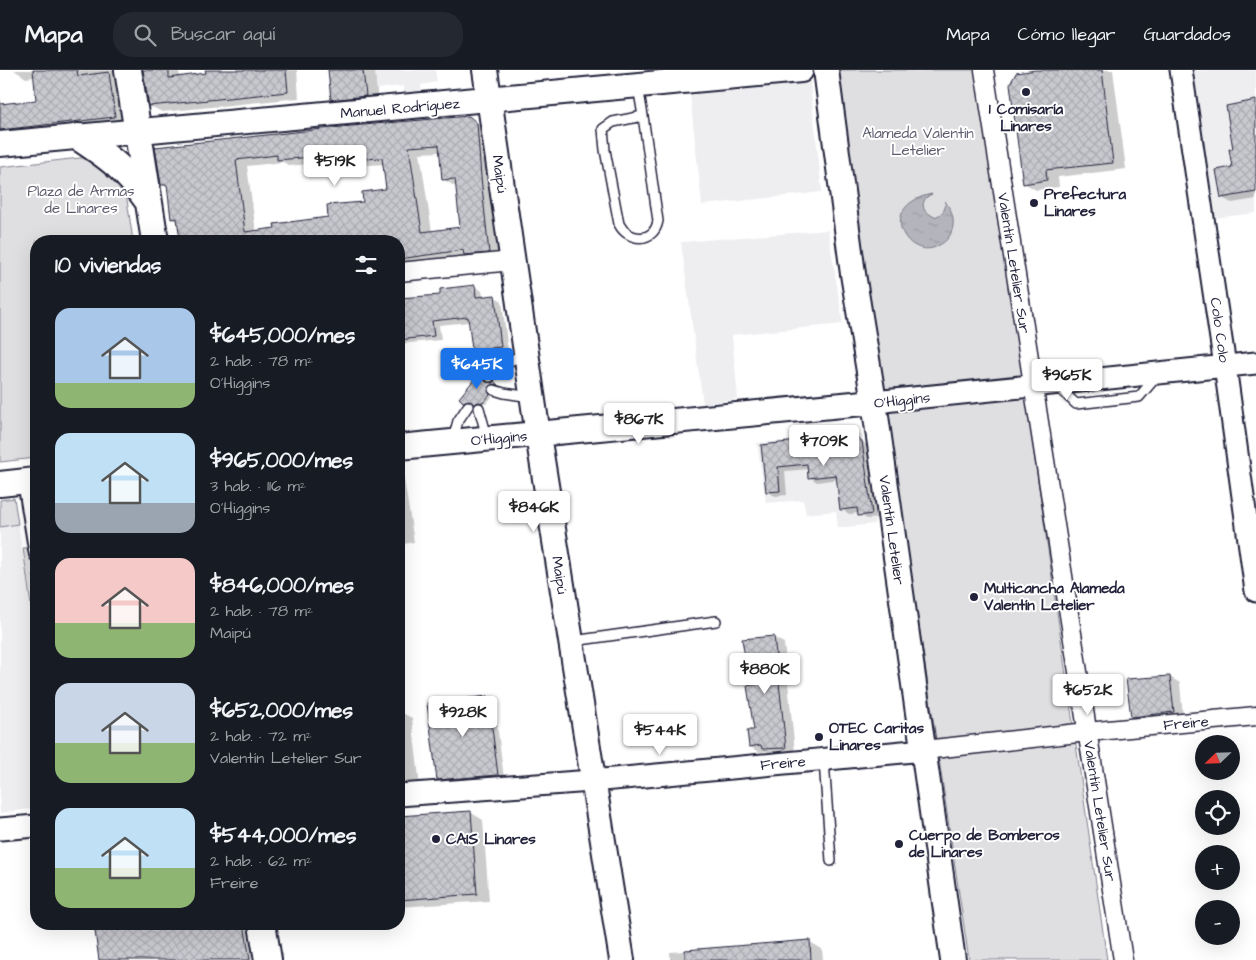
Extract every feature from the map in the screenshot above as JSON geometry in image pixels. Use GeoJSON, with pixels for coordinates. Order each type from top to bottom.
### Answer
{"type":"FeatureCollection","features":[{"type":"Feature","properties":{"kind":"main road"},"geometry":{"type":"LineString","coordinates":[[128,70],[154,235]]}},
{"type":"Feature","properties":{"kind":"main road","name":"Maipú"},"geometry":{"type":"LineString","coordinates":[[485,70],[538,435],[622,960]]}},
{"type":"Feature","properties":{"kind":"main road","name":"Manuel Rodríguez"},"geometry":{"type":"LineString","coordinates":[[0,144],[801,70]]}},
{"type":"Feature","properties":{"kind":"main road","name":"Valentín Letelier"},"geometry":{"type":"LineString","coordinates":[[826,70],[853,274],[874,402],[953,960]]}},
{"type":"Feature","properties":{"kind":"main road"},"geometry":{"type":"LineString","coordinates":[[78,137],[113,160],[133,179],[148,201]]}},
{"type":"Feature","properties":{"kind":"main road","name":"O'Higgins"},"geometry":{"type":"LineString","coordinates":[[405,446],[538,435],[874,402]]}},
{"type":"Feature","properties":{"kind":"main road"},"geometry":{"type":"LineString","coordinates":[[0,484],[30,481]]}},
{"type":"Feature","properties":{"kind":"main road"},"geometry":{"type":"LineString","coordinates":[[263,930],[268,960]]}},
{"type":"Feature","properties":{"kind":"street","name":"Valentín Letelier Sur"},"geometry":{"type":"LineString","coordinates":[[984,70],[1123,960]]}},
{"type":"Feature","properties":{"kind":"street","name":"Colo Colo"},"geometry":{"type":"LineString","coordinates":[[1181,70],[1225,366],[1249,497],[1256,590]]}},
{"type":"Feature","properties":{"kind":"street"},"geometry":{"type":"LineString","coordinates":[[405,271],[512,261]]}},
{"type":"Feature","properties":{"kind":"street","name":"O'Higgins"},"geometry":{"type":"LineString","coordinates":[[874,402],[1256,363]]}},
{"type":"Feature","properties":{"kind":"street","name":"Freire"},"geometry":{"type":"LineString","coordinates":[[405,795],[824,760],[1256,716]]}},
{"type":"Feature","properties":{"kind":"street"},"geometry":{"type":"LineString","coordinates":[[0,829],[30,826]]}},
{"type":"Feature","properties":{"kind":"lane"},"geometry":{"type":"LineString","coordinates":[[638,86],[643,116],[658,221],[657,228],[652,234],[644,237],[633,237],[622,230],[619,224],[604,150],[603,129],[613,122],[643,116]]}},
{"type":"Feature","properties":{"kind":"lane"},"geometry":{"type":"LineString","coordinates":[[490,378],[497,369],[526,352]]}},
{"type":"Feature","properties":{"kind":"lane"},"geometry":{"type":"LineString","coordinates":[[494,390],[533,397]]}},
{"type":"Feature","properties":{"kind":"lane"},"geometry":{"type":"LineString","coordinates":[[453,442],[458,421],[468,406]]}},
{"type":"Feature","properties":{"kind":"lane"},"geometry":{"type":"LineString","coordinates":[[479,408],[487,439]]}},
{"type":"Feature","properties":{"kind":"lane"},"geometry":{"type":"LineString","coordinates":[[571,641],[716,621]]}},
{"type":"Feature","properties":{"kind":"lane"},"geometry":{"type":"LineString","coordinates":[[824,760],[832,862]]}},
{"type":"Feature","properties":{"kind":"shaded area"},"geometry":{"type":"Polygon","coordinates":[[[375,70],[435,70],[437,82],[421,85],[422,94],[404,95],[403,86],[377,89],[375,70]]]}},
{"type":"Feature","properties":{"kind":"shaded area"},"geometry":{"type":"Polygon","coordinates":[[[1193,70],[1256,70],[1256,213],[1214,218],[1193,70]]]}},
{"type":"Feature","properties":{"kind":"shaded area"},"geometry":{"type":"Polygon","coordinates":[[[810,82],[822,192],[702,205],[690,95],[810,82]]]}},
{"type":"Feature","properties":{"kind":"shaded area"},"geometry":{"type":"Polygon","coordinates":[[[828,230],[843,324],[732,335],[738,399],[703,404],[681,242],[828,230]]]}},
{"type":"Feature","properties":{"kind":"shaded area"},"geometry":{"type":"Polygon","coordinates":[[[862,434],[875,524],[838,528],[836,511],[806,514],[803,500],[766,503],[757,443],[862,434]]]}},
{"type":"Feature","properties":{"kind":"shaded area"},"geometry":{"type":"Polygon","coordinates":[[[18,524],[30,603],[30,809],[0,813],[0,527],[18,524]]]}},
{"type":"Feature","properties":{"kind":"green space","name":"Alameda Valentín Letelier"},"geometry":{"type":"Polygon","coordinates":[[[836,70],[979,70],[1107,960],[969,960],[836,70]]]}},
{"type":"Feature","properties":{"kind":"green space","name":"Plaza de Armas de Linares"},"geometry":{"type":"Polygon","coordinates":[[[89,157],[125,186],[132,235],[30,235],[30,459],[0,462],[0,167],[89,157]]]}},
{"type":"Feature","properties":{"kind":"green space"},"geometry":{"type":"Polygon","coordinates":[[[14,498],[18,524],[0,527],[0,500],[14,498]]]}},
{"type":"Feature","properties":{"kind":"green space"},"geometry":{"type":"Polygon","coordinates":[[[23,548],[30,548],[30,599],[23,548]]]}},
{"type":"Feature","properties":{"kind":"water"},"geometry":{"type":"Polygon","coordinates":[[[932,194],[924,201],[925,211],[934,217],[937,216],[945,209],[945,201],[950,209],[953,224],[946,241],[929,249],[918,247],[909,241],[902,232],[900,221],[904,210],[914,200],[932,194]]]}},
{"type":"Feature","properties":{"kind":"building"},"geometry":{"type":"Polygon","coordinates":[[[33,70],[77,70],[78,76],[109,72],[115,117],[0,130],[0,104],[36,100],[33,70]]]}},
{"type":"Feature","properties":{"kind":"building"},"geometry":{"type":"Polygon","coordinates":[[[143,70],[169,70],[169,78],[206,73],[205,70],[286,70],[288,92],[149,106],[143,70]]]}},
{"type":"Feature","properties":{"kind":"building"},"geometry":{"type":"Polygon","coordinates":[[[328,70],[363,70],[366,96],[331,100],[328,70]]]}},
{"type":"Feature","properties":{"kind":"building"},"geometry":{"type":"Polygon","coordinates":[[[1036,70],[1102,70],[1113,163],[1046,170],[1047,180],[1023,184],[1010,84],[1016,73],[1036,70]]]}},
{"type":"Feature","properties":{"kind":"building"},"geometry":{"type":"Polygon","coordinates":[[[1256,100],[1256,192],[1221,198],[1216,170],[1232,167],[1229,149],[1233,149],[1226,106],[1256,100]]]}},
{"type":"Feature","properties":{"kind":"building"},"geometry":{"type":"Polygon","coordinates":[[[469,116],[477,123],[489,253],[464,255],[463,250],[405,258],[405,235],[179,235],[177,218],[171,219],[167,185],[161,185],[155,147],[351,126],[469,116]],[[439,145],[409,147],[422,232],[460,227],[455,179],[442,180],[439,145]],[[277,155],[236,160],[245,232],[275,228],[274,224],[328,217],[327,205],[363,202],[362,192],[386,189],[382,158],[313,162],[313,157],[277,160],[277,155]]]}},
{"type":"Feature","properties":{"kind":"building"},"geometry":{"type":"Polygon","coordinates":[[[475,285],[476,297],[495,295],[501,347],[472,350],[468,317],[432,321],[434,336],[405,339],[405,298],[440,295],[440,289],[475,285]]]}},
{"type":"Feature","properties":{"kind":"building"},"geometry":{"type":"Polygon","coordinates":[[[481,371],[485,374],[484,379],[486,382],[492,383],[494,381],[498,385],[493,384],[489,386],[488,391],[490,395],[483,403],[478,402],[474,405],[469,400],[463,402],[459,398],[481,371]]]}},
{"type":"Feature","properties":{"kind":"building"},"geometry":{"type":"Polygon","coordinates":[[[854,435],[862,441],[872,514],[858,516],[857,508],[840,510],[836,475],[808,478],[807,464],[778,467],[780,491],[766,492],[761,445],[854,435]]]}},
{"type":"Feature","properties":{"kind":"building"},"geometry":{"type":"Polygon","coordinates":[[[774,636],[786,748],[762,749],[761,745],[749,747],[747,730],[754,730],[747,686],[756,684],[754,658],[745,657],[742,639],[774,636]]]}},
{"type":"Feature","properties":{"kind":"building"},"geometry":{"type":"Polygon","coordinates":[[[1170,676],[1174,712],[1131,717],[1126,679],[1170,676]]]}},
{"type":"Feature","properties":{"kind":"building"},"geometry":{"type":"Polygon","coordinates":[[[488,696],[498,775],[437,780],[427,703],[488,696]]]}},
{"type":"Feature","properties":{"kind":"building","name":"CAIS Linares"},"geometry":{"type":"Polygon","coordinates":[[[471,811],[477,894],[405,900],[405,816],[471,811]]]}},
{"type":"Feature","properties":{"kind":"building"},"geometry":{"type":"Polygon","coordinates":[[[95,930],[245,930],[250,960],[99,960],[95,930]]]}},
{"type":"Feature","properties":{"kind":"building"},"geometry":{"type":"Polygon","coordinates":[[[810,940],[811,960],[685,960],[685,950],[810,940]]]}},
{"type":"Feature","properties":{"kind":"place","name":"1 Comisaría Linares"},"geometry":{"type":"Point","coordinates":[1026,92]}},
{"type":"Feature","properties":{"kind":"place","name":"Prefectura Linares"},"geometry":{"type":"Point","coordinates":[1034,203]}},
{"type":"Feature","properties":{"kind":"place","name":"Multicancha Alameda Valentín Letelier"},"geometry":{"type":"Point","coordinates":[974,597]}},
{"type":"Feature","properties":{"kind":"place","name":"OTEC Caritas Linares"},"geometry":{"type":"Point","coordinates":[819,737]}},
{"type":"Feature","properties":{"kind":"place","name":"CAIS Linares"},"geometry":{"type":"Point","coordinates":[436,839]}},
{"type":"Feature","properties":{"kind":"place","name":"Cuerpo de Bomberos de Linares"},"geometry":{"type":"Point","coordinates":[899,844]}}]}
